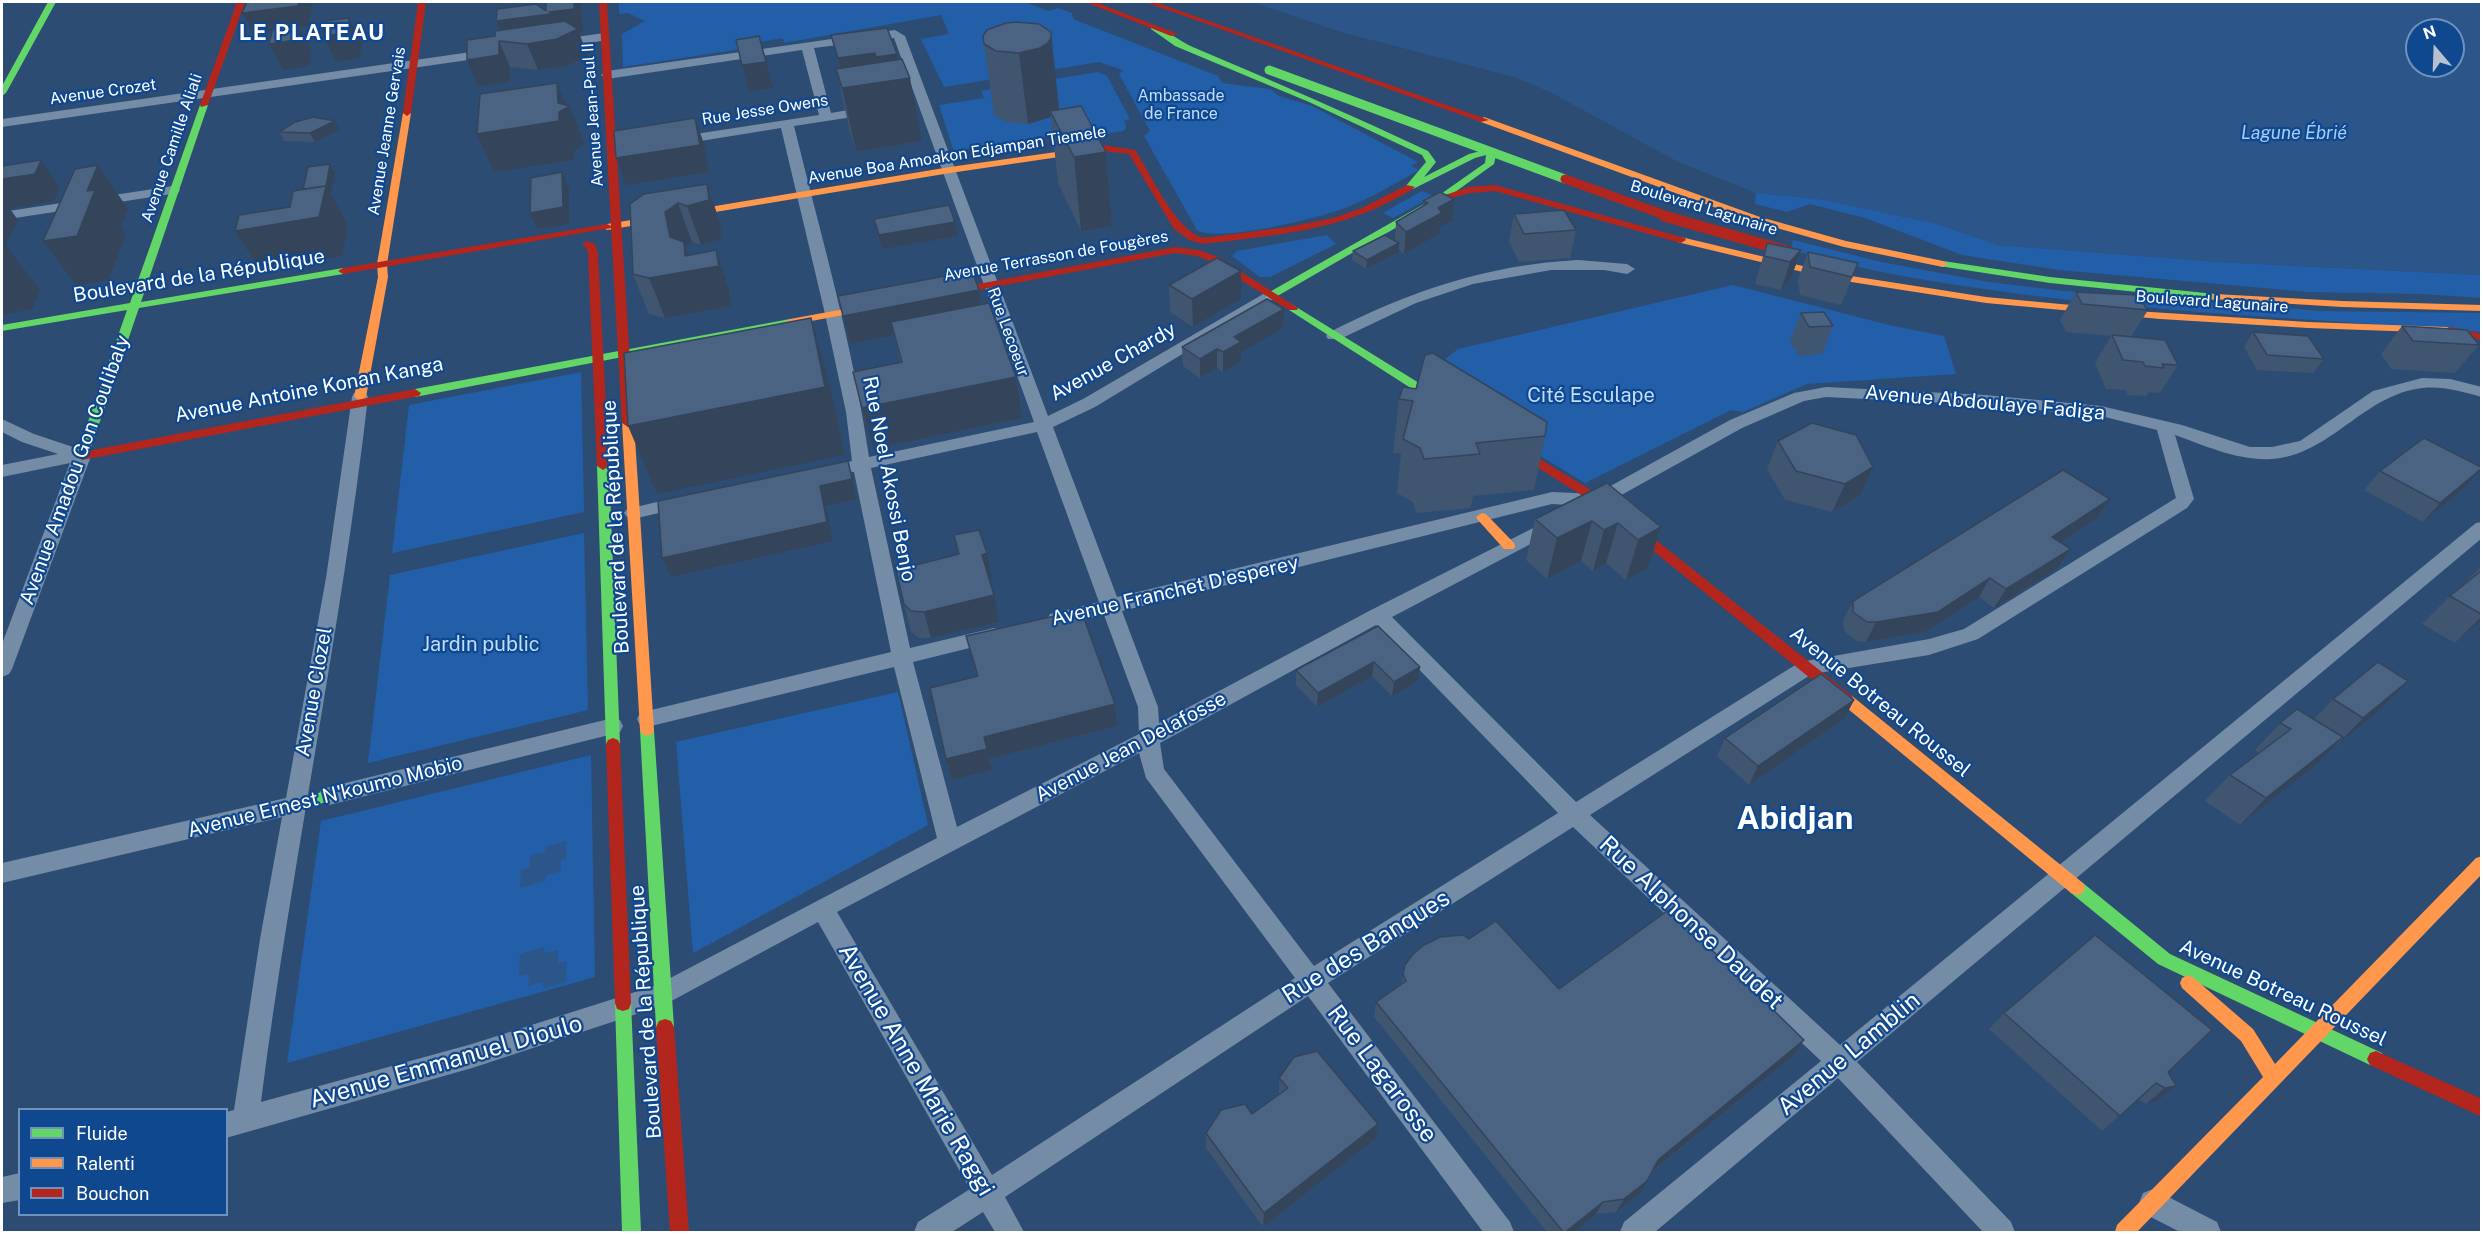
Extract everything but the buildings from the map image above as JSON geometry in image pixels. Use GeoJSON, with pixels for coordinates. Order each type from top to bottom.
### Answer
{"type":"FeatureCollection","features":[{"type":"Feature","properties":{"kind":"main road"},"geometry":{"type":"LineString","coordinates":[[2,93],[52,2]]}},
{"type":"Feature","properties":{"kind":"main road","name":"Avenue Camille Aliali"},"geometry":{"type":"LineString","coordinates":[[134,312],[173,190],[241,2]]}},
{"type":"Feature","properties":{"kind":"main road","name":"Avenue Jeanne Gervais"},"geometry":{"type":"LineString","coordinates":[[383,271],[415,64],[422,2]]}},
{"type":"Feature","properties":{"kind":"main road","name":"Avenue Jean-Paul II"},"geometry":{"type":"LineString","coordinates":[[603,2],[617,226]]}},
{"type":"Feature","properties":{"kind":"main road","name":"Boulevard Lagunaire"},"geometry":{"type":"LineString","coordinates":[[1089,2],[1659,214],[1863,273],[1990,297],[2160,316],[2308,325],[2481,331]]}},
{"type":"Feature","properties":{"kind":"main road","name":"Boulevard Lagunaire"},"geometry":{"type":"LineString","coordinates":[[1149,2],[1696,198],[1793,230],[1908,258],[1985,272],[2063,281],[2317,303],[2481,308]]}},
{"type":"Feature","properties":{"kind":"main road"},"geometry":{"type":"LineString","coordinates":[[1154,27],[1178,44],[1425,153],[1431,162],[1422,175],[1410,184]]}},
{"type":"Feature","properties":{"kind":"main road"},"geometry":{"type":"LineString","coordinates":[[1305,56],[1348,77],[1442,114],[1480,133],[1492,145],[1492,151]]}},
{"type":"Feature","properties":{"kind":"main road"},"geometry":{"type":"LineString","coordinates":[[1398,140],[1424,141],[1442,135],[1449,125],[1442,114]]}},
{"type":"Feature","properties":{"kind":"main road","name":"Avenue Boa Amoakon Edjampan Tiemele"},"geometry":{"type":"LineString","coordinates":[[617,226],[950,170],[1083,150],[1117,148],[1132,152],[1138,158],[1178,227]]}},
{"type":"Feature","properties":{"kind":"main road"},"geometry":{"type":"LineString","coordinates":[[1178,227],[1193,238],[1203,241],[1321,224],[1360,212],[1410,184],[1472,156],[1492,151],[1532,152],[1583,166],[1717,215],[1793,230]]}},
{"type":"Feature","properties":{"kind":"main road","name":"Avenue Chardy"},"geometry":{"type":"LineString","coordinates":[[1270,296],[1441,198],[1485,168],[1492,151]]}},
{"type":"Feature","properties":{"kind":"main road"},"geometry":{"type":"LineString","coordinates":[[1566,207],[1539,197],[1529,182],[1534,172],[1552,165],[1583,166]]}},
{"type":"Feature","properties":{"kind":"main road"},"geometry":{"type":"LineString","coordinates":[[1441,198],[1469,190],[1495,188],[1790,267],[1857,281],[2008,304],[2160,316]]}},
{"type":"Feature","properties":{"kind":"main road"},"geometry":{"type":"LineString","coordinates":[[1360,212],[1374,211],[1382,215],[1387,220],[1387,228]]}},
{"type":"Feature","properties":{"kind":"main road"},"geometry":{"type":"LineString","coordinates":[[587,244],[617,226]]}},
{"type":"Feature","properties":{"kind":"main road","name":"Boulevard de la République"},"geometry":{"type":"LineString","coordinates":[[383,271],[617,226],[633,513],[623,1008],[632,1233]]}},
{"type":"Feature","properties":{"kind":"main road"},"geometry":{"type":"LineString","coordinates":[[1175,250],[1181,241],[1178,227]]}},
{"type":"Feature","properties":{"kind":"main road"},"geometry":{"type":"LineString","coordinates":[[1214,259],[1223,249],[1282,231]]}},
{"type":"Feature","properties":{"kind":"main road","name":"Boulevard de la République"},"geometry":{"type":"LineString","coordinates":[[2,328],[134,312],[383,271],[557,246],[587,244],[591,246],[598,358],[630,722],[664,994],[680,1233]]}},
{"type":"Feature","properties":{"kind":"main road","name":"Avenue Terrasson de Fougères"},"geometry":{"type":"LineString","coordinates":[[923,297],[1175,250],[1199,253],[1214,259],[1270,296]]}},
{"type":"Feature","properties":{"kind":"main road","name":"Avenue Clozel"},"geometry":{"type":"LineString","coordinates":[[360,400],[383,271]]}},
{"type":"Feature","properties":{"kind":"main road"},"geometry":{"type":"LineString","coordinates":[[1270,296],[1460,414]]}},
{"type":"Feature","properties":{"kind":"main road"},"geometry":{"type":"LineString","coordinates":[[625,353],[889,303]]}},
{"type":"Feature","properties":{"kind":"main road","name":"Boulevard de la République"},"geometry":{"type":"LineString","coordinates":[[2,340],[134,312]]}},
{"type":"Feature","properties":{"kind":"main road","name":"Avenue Amadou Gon Coulibaly"},"geometry":{"type":"LineString","coordinates":[[82,456],[134,312]]}},
{"type":"Feature","properties":{"kind":"main road"},"geometry":{"type":"LineString","coordinates":[[2452,330],[2481,337]]}},
{"type":"Feature","properties":{"kind":"main road","name":"Avenue Antoine Konan Kanga"},"geometry":{"type":"LineString","coordinates":[[82,456],[360,400],[625,353]]}},
{"type":"Feature","properties":{"kind":"main road","name":"Avenue Botreau Roussel"},"geometry":{"type":"LineString","coordinates":[[1500,438],[1598,500],[1807,667],[2164,959],[2481,1108]]}},
{"type":"Feature","properties":{"kind":"main road"},"geometry":{"type":"LineString","coordinates":[[1482,517],[1509,546]]}},
{"type":"Feature","properties":{"kind":"main road","name":"Avenue Ernest N'koumo Mobio"},"geometry":{"type":"LineString","coordinates":[[294,805],[329,796]]}},
{"type":"Feature","properties":{"kind":"main road"},"geometry":{"type":"LineString","coordinates":[[2124,1233],[2481,863]]}},
{"type":"Feature","properties":{"kind":"main road"},"geometry":{"type":"LineString","coordinates":[[2164,959],[2247,1035],[2274,1079]]}},
{"type":"Feature","properties":{"kind":"street","name":"Rue Lecoeur"},"geometry":{"type":"LineString","coordinates":[[607,75],[895,34],[899,36],[919,103],[950,170],[990,285],[1148,707],[1150,738]]}},
{"type":"Feature","properties":{"kind":"street"},"geometry":{"type":"LineString","coordinates":[[545,46],[604,37]]}},
{"type":"Feature","properties":{"kind":"street"},"geometry":{"type":"LineString","coordinates":[[807,46],[826,118]]}},
{"type":"Feature","properties":{"kind":"street","name":"Avenue Crozet"},"geometry":{"type":"LineString","coordinates":[[2,123],[511,50]]}},
{"type":"Feature","properties":{"kind":"street","name":"Rue Jesse Owens"},"geometry":{"type":"LineString","coordinates":[[659,143],[880,109]]}},
{"type":"Feature","properties":{"kind":"street","name":"Rue Noel Akossi Benjo"},"geometry":{"type":"LineString","coordinates":[[787,124],[833,314],[854,412],[861,464],[902,658],[949,841]]}},
{"type":"Feature","properties":{"kind":"street"},"geometry":{"type":"LineString","coordinates":[[611,151],[630,148]]}},
{"type":"Feature","properties":{"kind":"street"},"geometry":{"type":"LineString","coordinates":[[2,216],[173,190]]}},
{"type":"Feature","properties":{"kind":"street"},"geometry":{"type":"LineString","coordinates":[[1334,336],[1378,313],[1425,294],[1499,275],[1582,264],[1610,265],[1627,269]]}},
{"type":"Feature","properties":{"kind":"street","name":"Avenue Chardy"},"geometry":{"type":"LineString","coordinates":[[838,469],[1043,425],[1089,403],[1270,296]]}},
{"type":"Feature","properties":{"kind":"street","name":"Avenue Abdoulaye Fadiga"},"geometry":{"type":"LineString","coordinates":[[1598,500],[1736,424],[1800,397],[1826,392],[1855,392],[2101,411],[2164,426],[2250,453],[2288,451],[2306,445],[2379,395],[2422,383],[2450,384],[2478,389]]}},
{"type":"Feature","properties":{"kind":"street","name":"Avenue Clozel"},"geometry":{"type":"LineString","coordinates":[[236,1122],[335,578],[360,400]]}},
{"type":"Feature","properties":{"kind":"street"},"geometry":{"type":"LineString","coordinates":[[2,425],[28,438],[82,456]]}},
{"type":"Feature","properties":{"kind":"street"},"geometry":{"type":"LineString","coordinates":[[1807,667],[1929,647],[1971,634],[2181,504],[2185,499],[2184,492],[2164,426]]}},
{"type":"Feature","properties":{"kind":"street","name":"Avenue Antoine Konan Kanga"},"geometry":{"type":"LineString","coordinates":[[2,471],[82,456]]}},
{"type":"Feature","properties":{"kind":"street","name":"Avenue Amadou Gon Coulibaly"},"geometry":{"type":"LineString","coordinates":[[2,669],[82,456]]}},
{"type":"Feature","properties":{"kind":"street"},"geometry":{"type":"LineString","coordinates":[[633,513],[702,498]]}},
{"type":"Feature","properties":{"kind":"street","name":"Avenue Franchet D'esperey"},"geometry":{"type":"LineString","coordinates":[[1041,623],[1482,517],[1552,498],[1598,500]]}},
{"type":"Feature","properties":{"kind":"street","name":"Avenue Jean Delafosse"},"geometry":{"type":"LineString","coordinates":[[664,994],[822,908],[1150,738],[1598,500]]}},
{"type":"Feature","properties":{"kind":"street"},"geometry":{"type":"LineString","coordinates":[[2064,876],[2481,528]]}},
{"type":"Feature","properties":{"kind":"street","name":"Rue Alphonse Daudet"},"geometry":{"type":"LineString","coordinates":[[1378,615],[1575,815],[1839,1061],[2001,1233]]}},
{"type":"Feature","properties":{"kind":"street"},"geometry":{"type":"LineString","coordinates":[[630,722],[1018,629]]}},
{"type":"Feature","properties":{"kind":"street","name":"Rue des Banques"},"geometry":{"type":"LineString","coordinates":[[928,1233],[1312,980],[1807,667]]}},
{"type":"Feature","properties":{"kind":"street","name":"Avenue Ernest N'koumo Mobio"},"geometry":{"type":"LineString","coordinates":[[329,796],[630,722]]}},
{"type":"Feature","properties":{"kind":"street","name":"Rue Lagarosse"},"geometry":{"type":"LineString","coordinates":[[1150,738],[1150,756],[1154,772],[1500,1233]]}},
{"type":"Feature","properties":{"kind":"street","name":"Avenue Ernest N'koumo Mobio"},"geometry":{"type":"LineString","coordinates":[[2,873],[294,805]]}},
{"type":"Feature","properties":{"kind":"street","name":"Avenue Lamblin"},"geometry":{"type":"LineString","coordinates":[[1634,1233],[2064,876]]}},
{"type":"Feature","properties":{"kind":"street","name":"Avenue Anne Marie Raggi"},"geometry":{"type":"LineString","coordinates":[[822,908],[1010,1233]]}},
{"type":"Feature","properties":{"kind":"street","name":"Avenue Emmanuel Dioulo"},"geometry":{"type":"LineString","coordinates":[[236,1122],[472,1056],[664,994]]}},
{"type":"Feature","properties":{"kind":"street"},"geometry":{"type":"LineString","coordinates":[[2,1190],[18,1186]]}},
{"type":"Feature","properties":{"kind":"street"},"geometry":{"type":"LineString","coordinates":[[2153,1203],[2207,1233]]}},
{"type":"Feature","properties":{"kind":"green space","name":"Ambassade de France"},"geometry":{"type":"Polygon","coordinates":[[[619,2],[1025,2],[1048,11],[1058,8],[1072,13],[1073,19],[1218,76],[1222,83],[1270,89],[1279,96],[1312,106],[1418,162],[1411,166],[1419,170],[1374,195],[1332,212],[1269,228],[1208,233],[1197,230],[1144,136],[1150,131],[1119,74],[1123,70],[1099,62],[944,87],[921,39],[949,34],[941,15],[784,43],[783,38],[748,44],[748,48],[623,67],[622,34],[645,21],[628,13],[619,14],[619,2]]]}},
{"type":"Feature","properties":{"kind":"green space"},"geometry":{"type":"Polygon","coordinates":[[[1098,72],[1107,76],[1130,119],[1124,121],[1126,128],[1123,131],[1104,134],[1101,128],[966,149],[968,154],[954,152],[939,105],[984,98],[981,91],[1098,72]]]}},
{"type":"Feature","properties":{"kind":"green space"},"geometry":{"type":"Polygon","coordinates":[[[1422,191],[1433,196],[1393,218],[1383,213],[1422,191]]]}},
{"type":"Feature","properties":{"kind":"green space"},"geometry":{"type":"Polygon","coordinates":[[[1756,193],[1820,199],[1934,223],[1998,245],[2219,262],[2481,275],[2481,298],[2423,294],[2309,292],[2059,270],[1962,255],[1865,218],[1810,204],[1787,212],[1755,204],[1756,193]]]}},
{"type":"Feature","properties":{"kind":"green space"},"geometry":{"type":"Polygon","coordinates":[[[1327,235],[1336,244],[1270,277],[1260,277],[1232,256],[1237,251],[1327,235]]]}},
{"type":"Feature","properties":{"kind":"green space"},"geometry":{"type":"Polygon","coordinates":[[[1793,240],[1881,262],[1989,282],[2065,291],[2322,311],[2481,313],[2481,332],[2129,306],[1990,290],[1871,270],[1791,250],[1793,240]]]}},
{"type":"Feature","properties":{"kind":"green space","name":"Cité Esculape"},"geometry":{"type":"Polygon","coordinates":[[[1733,285],[1889,325],[1944,336],[1956,374],[1807,384],[1743,412],[1731,410],[1585,483],[1417,381],[1458,349],[1733,285]]]}},
{"type":"Feature","properties":{"kind":"green space"},"geometry":{"type":"Polygon","coordinates":[[[581,372],[584,512],[392,553],[409,405],[581,372]]]}},
{"type":"Feature","properties":{"kind":"green space","name":"Jardin public"},"geometry":{"type":"Polygon","coordinates":[[[584,533],[588,710],[368,763],[390,575],[584,533]]]}},
{"type":"Feature","properties":{"kind":"green space"},"geometry":{"type":"Polygon","coordinates":[[[898,692],[928,825],[693,953],[676,742],[898,692]]]}},
{"type":"Feature","properties":{"kind":"green space"},"geometry":{"type":"Polygon","coordinates":[[[591,755],[595,977],[287,1063],[321,821],[591,755]]]}},
{"type":"Feature","properties":{"kind":"water","name":"Lagune Ébrié"},"geometry":{"type":"Polygon","coordinates":[[[1252,2],[2481,2],[2481,275],[2219,262],[1998,245],[1934,223],[1820,199],[1756,193],[1678,162],[1552,93],[1514,77],[1341,32],[1252,2]]]}},
{"type":"Feature","properties":{"kind":"water"},"geometry":{"type":"Polygon","coordinates":[[[566,841],[566,859],[561,860],[561,871],[546,875],[545,881],[520,888],[521,870],[530,867],[530,856],[545,852],[545,847],[566,841]]]}},
{"type":"Feature","properties":{"kind":"water"},"geometry":{"type":"Polygon","coordinates":[[[544,947],[544,953],[558,950],[558,963],[567,961],[566,982],[544,988],[543,982],[528,986],[529,974],[519,976],[520,954],[544,947]]]}},
{"type":"Feature","properties":{"kind":"traffic: fast"},"geometry":{"type":"LineString","coordinates":[[2,93],[52,2]]}},
{"type":"Feature","properties":{"kind":"traffic: fast"},"geometry":{"type":"LineString","coordinates":[[1154,27],[1178,44],[1312,100],[1425,153],[1431,162],[1411,185]]}},
{"type":"Feature","properties":{"kind":"traffic: fast"},"geometry":{"type":"LineString","coordinates":[[1269,70],[1565,179]]}},
{"type":"Feature","properties":{"kind":"traffic: fast"},"geometry":{"type":"LineString","coordinates":[[82,456],[204,105]]}},
{"type":"Feature","properties":{"kind":"traffic: fast"},"geometry":{"type":"LineString","coordinates":[[1270,296],[1441,198],[1489,164],[1492,151],[1472,156],[1410,187]]}},
{"type":"Feature","properties":{"kind":"traffic: fast"},"geometry":{"type":"LineString","coordinates":[[1943,264],[2050,280],[2215,297]]}},
{"type":"Feature","properties":{"kind":"traffic: fast"},"geometry":{"type":"LineString","coordinates":[[2,328],[343,271]]}},
{"type":"Feature","properties":{"kind":"traffic: fast"},"geometry":{"type":"LineString","coordinates":[[1293,308],[1449,407]]}},
{"type":"Feature","properties":{"kind":"traffic: fast"},"geometry":{"type":"LineString","coordinates":[[415,393],[790,322]]}},
{"type":"Feature","properties":{"kind":"traffic: fast"},"geometry":{"type":"LineString","coordinates":[[603,466],[613,744]]}},
{"type":"Feature","properties":{"kind":"traffic: fast"},"geometry":{"type":"LineString","coordinates":[[647,730],[665,1027]]}},
{"type":"Feature","properties":{"kind":"traffic: fast"},"geometry":{"type":"LineString","coordinates":[[294,805],[329,796]]}},
{"type":"Feature","properties":{"kind":"traffic: fast"},"geometry":{"type":"LineString","coordinates":[[2077,888],[2164,959],[2376,1059]]}},
{"type":"Feature","properties":{"kind":"traffic: fast"},"geometry":{"type":"LineString","coordinates":[[623,1003],[632,1232]]}},
{"type":"Feature","properties":{"kind":"traffic: slow"},"geometry":{"type":"LineString","coordinates":[[360,397],[383,277],[382,264],[407,113]]}},
{"type":"Feature","properties":{"kind":"traffic: slow"},"geometry":{"type":"LineString","coordinates":[[1484,120],[1756,219],[1844,244],[1943,264]]}},
{"type":"Feature","properties":{"kind":"traffic: slow"},"geometry":{"type":"LineString","coordinates":[[607,227],[950,170],[1063,154]]}},
{"type":"Feature","properties":{"kind":"traffic: slow"},"geometry":{"type":"LineString","coordinates":[[1681,240],[1807,271],[1917,291],[2021,304],[2160,316]]}},
{"type":"Feature","properties":{"kind":"traffic: slow"},"geometry":{"type":"LineString","coordinates":[[2215,297],[2482,308]]}},
{"type":"Feature","properties":{"kind":"traffic: slow"},"geometry":{"type":"LineString","coordinates":[[790,322],[877,306]]}},
{"type":"Feature","properties":{"kind":"traffic: slow"},"geometry":{"type":"LineString","coordinates":[[2139,313],[2308,325],[2447,330]]}},
{"type":"Feature","properties":{"kind":"traffic: slow"},"geometry":{"type":"LineString","coordinates":[[628,423],[647,730]]}},
{"type":"Feature","properties":{"kind":"traffic: slow"},"geometry":{"type":"LineString","coordinates":[[1482,517],[1509,546]]}},
{"type":"Feature","properties":{"kind":"traffic: slow"},"geometry":{"type":"LineString","coordinates":[[1847,700],[2077,888]]}},
{"type":"Feature","properties":{"kind":"traffic: slow"},"geometry":{"type":"LineString","coordinates":[[2124,1232],[2482,863]]}},
{"type":"Feature","properties":{"kind":"traffic: slow"},"geometry":{"type":"LineString","coordinates":[[2188,983],[2247,1035],[2274,1079]]}},
{"type":"Feature","properties":{"kind":"traffic: jam"},"geometry":{"type":"LineString","coordinates":[[204,105],[241,2]]}},
{"type":"Feature","properties":{"kind":"traffic: jam"},"geometry":{"type":"LineString","coordinates":[[407,113],[422,2]]}},
{"type":"Feature","properties":{"kind":"traffic: jam"},"geometry":{"type":"LineString","coordinates":[[603,2],[628,423]]}},
{"type":"Feature","properties":{"kind":"traffic: jam"},"geometry":{"type":"LineString","coordinates":[[1089,2],[1174,34]]}},
{"type":"Feature","properties":{"kind":"traffic: jam"},"geometry":{"type":"LineString","coordinates":[[1149,2],[1484,120]]}},
{"type":"Feature","properties":{"kind":"traffic: jam"},"geometry":{"type":"LineString","coordinates":[[1063,154],[1103,148],[1132,152],[1178,227],[1193,238],[1203,241],[1288,230],[1337,220],[1365,210],[1410,187]]}},
{"type":"Feature","properties":{"kind":"traffic: jam"},"geometry":{"type":"LineString","coordinates":[[1565,179],[1659,214],[1790,252]]}},
{"type":"Feature","properties":{"kind":"traffic: jam"},"geometry":{"type":"LineString","coordinates":[[1441,198],[1469,190],[1495,188],[1681,240]]}},
{"type":"Feature","properties":{"kind":"traffic: jam"},"geometry":{"type":"LineString","coordinates":[[343,271],[607,227]]}},
{"type":"Feature","properties":{"kind":"traffic: jam"},"geometry":{"type":"LineString","coordinates":[[587,244],[591,246],[593,253],[603,466]]}},
{"type":"Feature","properties":{"kind":"traffic: jam"},"geometry":{"type":"LineString","coordinates":[[941,294],[1175,250],[1199,253],[1214,259],[1293,308]]}},
{"type":"Feature","properties":{"kind":"traffic: jam"},"geometry":{"type":"LineString","coordinates":[[2452,330],[2482,337]]}},
{"type":"Feature","properties":{"kind":"traffic: jam"},"geometry":{"type":"LineString","coordinates":[[82,456],[415,393]]}},
{"type":"Feature","properties":{"kind":"traffic: jam"},"geometry":{"type":"LineString","coordinates":[[1509,444],[1598,500],[1847,700]]}},
{"type":"Feature","properties":{"kind":"traffic: jam"},"geometry":{"type":"LineString","coordinates":[[613,744],[623,1003]]}},
{"type":"Feature","properties":{"kind":"traffic: jam"},"geometry":{"type":"LineString","coordinates":[[665,1027],[680,1232]]}},
{"type":"Feature","properties":{"kind":"traffic: jam"},"geometry":{"type":"LineString","coordinates":[[2376,1059],[2482,1108]]}},
{"type":"Feature","properties":{"kind":"district","name":"LE PLATEAU"},"geometry":{"type":"Point","coordinates":[312,33]}},
{"type":"Feature","properties":{"kind":"district","name":"Abidjan"},"geometry":{"type":"Point","coordinates":[1795,819]}}]}
